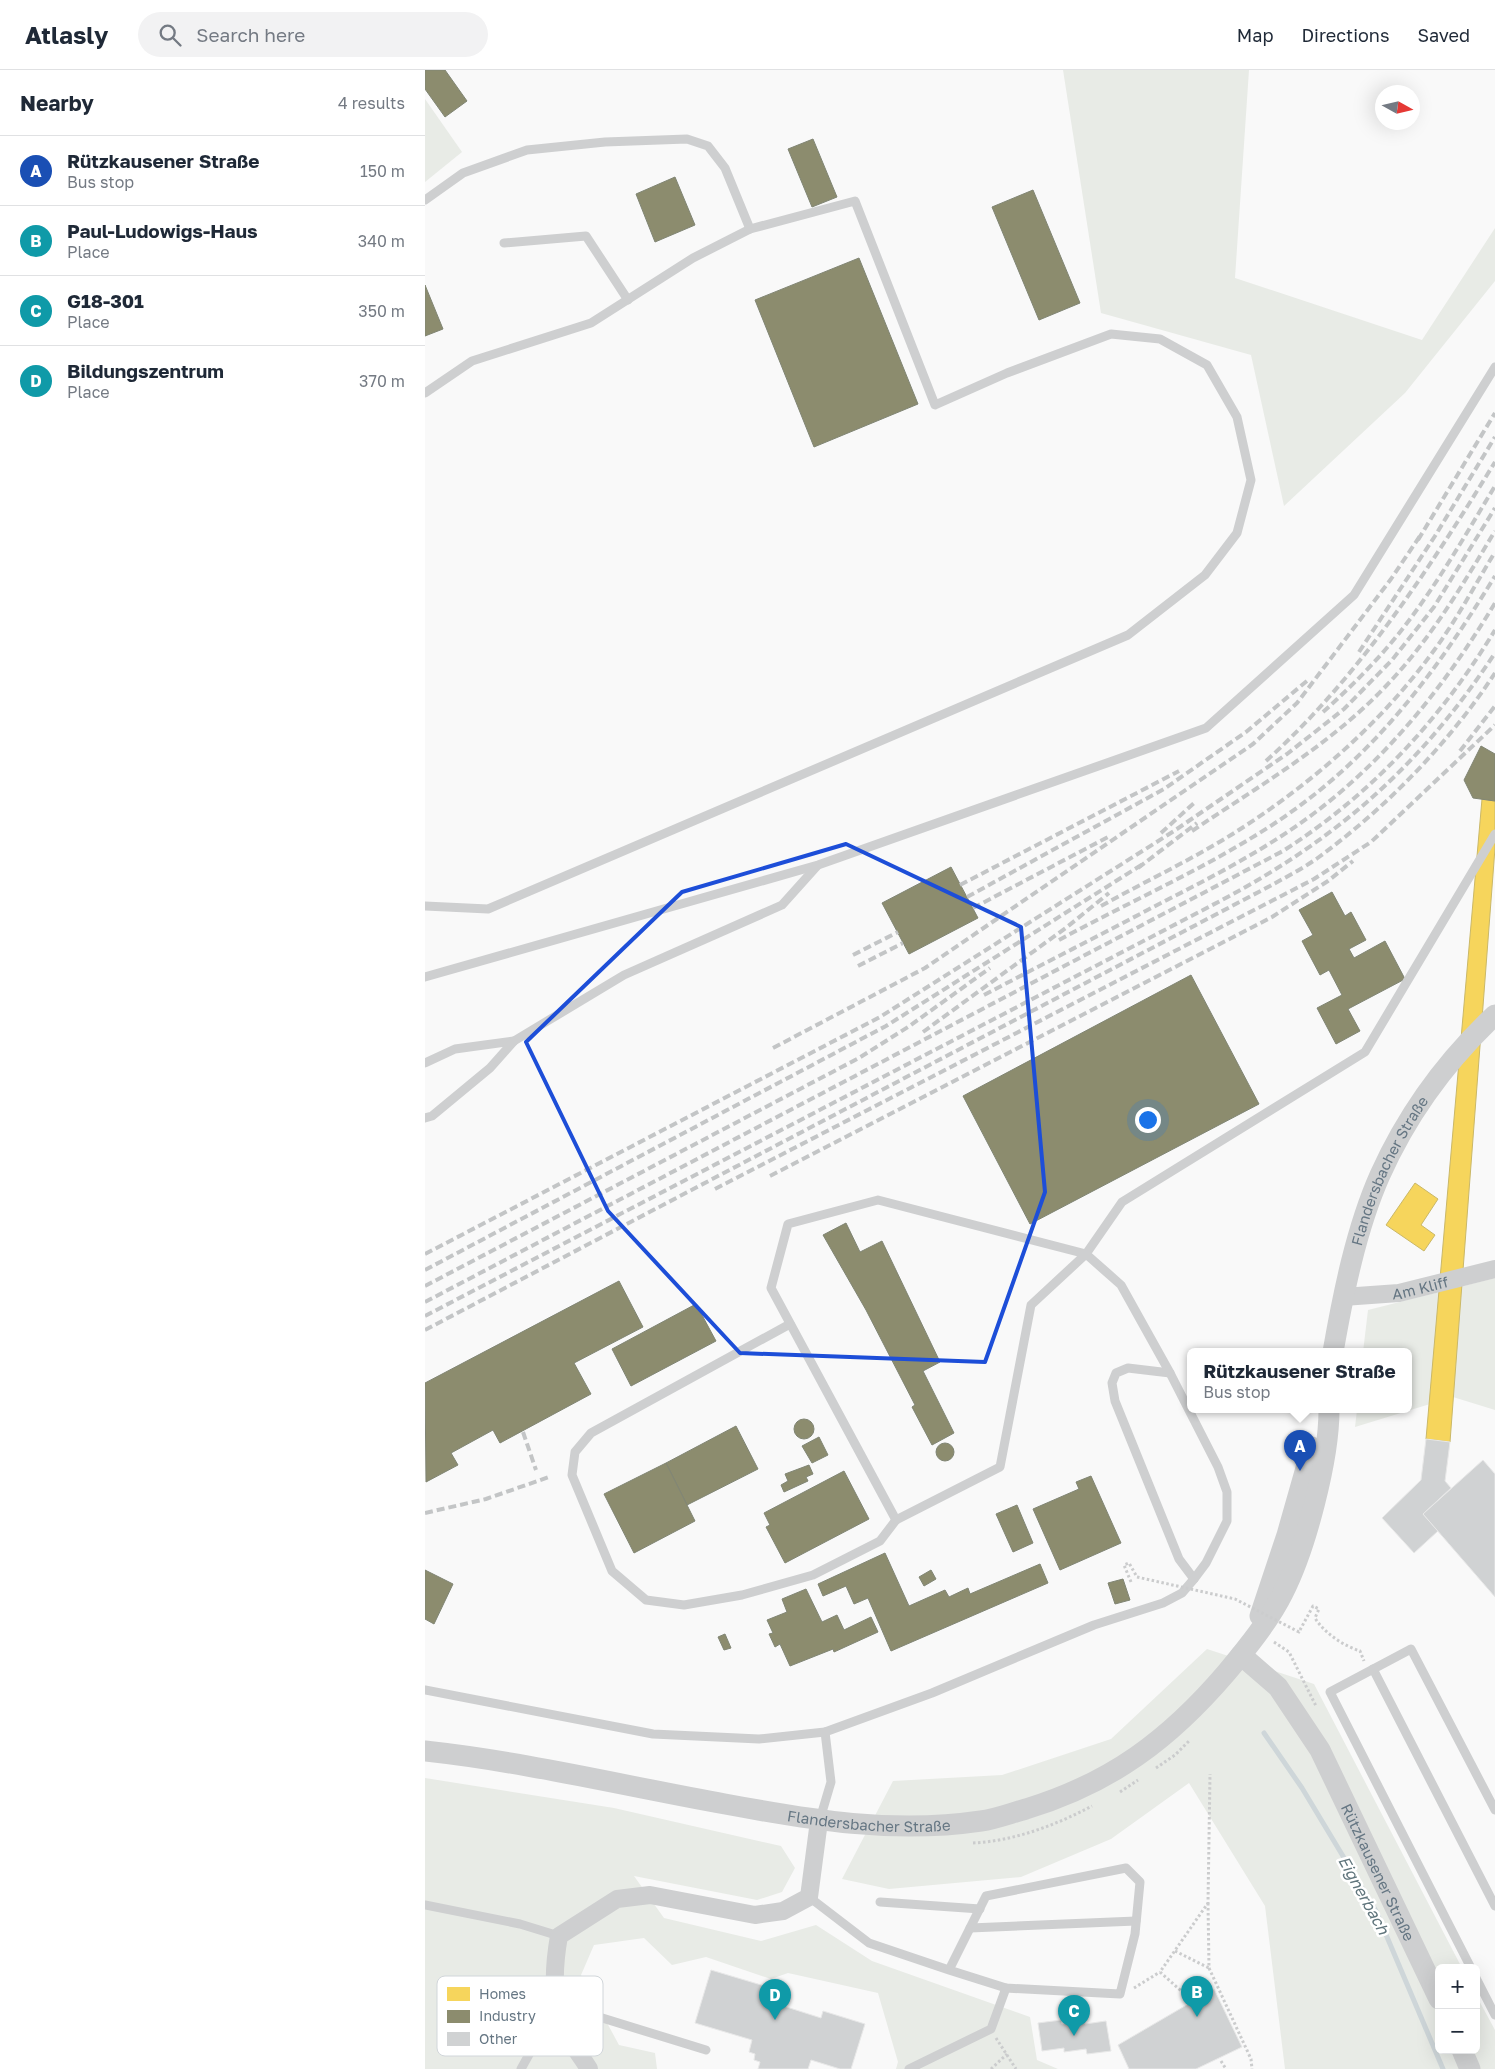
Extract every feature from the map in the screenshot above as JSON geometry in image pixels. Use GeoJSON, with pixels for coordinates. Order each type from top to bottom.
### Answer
{"type":"FeatureCollection","features":[{"type":"Feature","properties":{"kind":"street","name":"Flandersbacher Straße"},"geometry":{"type":"LineString","coordinates":[[1334,1348],[1353,1254],[1379,1175],[1421,1100],[1465,1043],[1495,1015]]}},
{"type":"Feature","properties":{"kind":"street","name":"Am Kliff"},"geometry":{"type":"LineString","coordinates":[[1343,1297],[1399,1293],[1495,1269]]}},
{"type":"Feature","properties":{"kind":"street","name":"Flandersbacher Straße"},"geometry":{"type":"LineString","coordinates":[[425,1751],[498,1760],[819,1821],[902,1827],[983,1821],[1047,1802],[1111,1774],[1136,1759],[1182,1721],[1203,1699],[1248,1661],[1302,1487],[1320,1413]]}},
{"type":"Feature","properties":{"kind":"street","name":"Flandersbacher Straße"},"geometry":{"type":"LineString","coordinates":[[1254,1638],[1283,1593],[1298,1553],[1316,1498],[1329,1413]]}},
{"type":"Feature","properties":{"kind":"street","name":"Rützkausener Straße"},"geometry":{"type":"LineString","coordinates":[[1248,1661],[1278,1687],[1320,1750],[1435,1991]]}},
{"type":"Feature","properties":{"kind":"street"},"geometry":{"type":"LineString","coordinates":[[555,1976],[554,1963],[559,1936],[617,1899],[650,1895],[755,1915],[783,1911],[809,1897],[819,1821]]}},
{"type":"Feature","properties":{"kind":"street"},"geometry":{"type":"LineString","coordinates":[[1464,2054],[1470,2069]]}},
{"type":"Feature","properties":{"kind":"street"},"geometry":{"type":"LineString","coordinates":[[581,2056],[589,2069]]}},
{"type":"Feature","properties":{"kind":"lane"},"geometry":{"type":"LineString","coordinates":[[425,200],[463,172],[527,150],[605,142],[687,139],[708,146],[725,168],[750,229]]}},
{"type":"Feature","properties":{"kind":"lane"},"geometry":{"type":"LineString","coordinates":[[425,393],[472,361],[591,323],[693,258],[750,229],[855,201],[935,405],[1007,373],[1111,334],[1160,339],[1207,365],[1237,417],[1251,480],[1237,533],[1205,576],[1128,635],[488,909],[425,906]]}},
{"type":"Feature","properties":{"kind":"lane"},"geometry":{"type":"LineString","coordinates":[[504,243],[585,236],[628,300]]}},
{"type":"Feature","properties":{"kind":"lane"},"geometry":{"type":"LineString","coordinates":[[425,977],[818,865],[1206,728],[1354,594],[1495,367]]}},
{"type":"Feature","properties":{"kind":"lane"},"geometry":{"type":"LineString","coordinates":[[791,1324],[591,1433],[575,1452],[572,1476],[612,1571],[646,1600],[684,1605],[742,1594],[813,1575],[880,1540],[896,1520],[1000,1467],[1031,1305],[1086,1254],[1122,1202],[1365,1052],[1495,834]]}},
{"type":"Feature","properties":{"kind":"lane"},"geometry":{"type":"LineString","coordinates":[[425,1118],[432,1116],[490,1068],[514,1040],[624,975],[782,905],[818,865]]}},
{"type":"Feature","properties":{"kind":"lane"},"geometry":{"type":"LineString","coordinates":[[425,1063],[455,1049],[514,1040]]}},
{"type":"Feature","properties":{"kind":"lane"},"geometry":{"type":"LineString","coordinates":[[896,1520],[771,1288],[788,1224],[878,1200],[1086,1254],[1121,1285],[1187,1406]]}},
{"type":"Feature","properties":{"kind":"lane"},"geometry":{"type":"LineString","coordinates":[[1170,1373],[1128,1368],[1116,1373],[1112,1383],[1115,1401],[1179,1559],[1194,1579]]}},
{"type":"Feature","properties":{"kind":"lane"},"geometry":{"type":"LineString","coordinates":[[425,1690],[653,1734],[759,1739],[825,1732],[932,1693],[1094,1626],[1163,1603],[1182,1593],[1206,1563],[1227,1521],[1227,1492],[1218,1467],[1190,1413]]}},
{"type":"Feature","properties":{"kind":"lane"},"geometry":{"type":"LineString","coordinates":[[1469,1964],[1330,1692],[1411,1649],[1495,1810]]}},
{"type":"Feature","properties":{"kind":"lane"},"geometry":{"type":"LineString","coordinates":[[1371,1670],[1495,1906]]}},
{"type":"Feature","properties":{"kind":"lane"},"geometry":{"type":"LineString","coordinates":[[819,1821],[831,1782],[825,1732]]}},
{"type":"Feature","properties":{"kind":"lane"},"geometry":{"type":"LineString","coordinates":[[809,1897],[869,1942],[949,1970],[1005,1988],[1120,1994],[1136,1921],[1140,1882],[1126,1868],[986,1896],[949,1970]]}},
{"type":"Feature","properties":{"kind":"lane"},"geometry":{"type":"LineString","coordinates":[[881,1902],[979,1909]]}},
{"type":"Feature","properties":{"kind":"lane"},"geometry":{"type":"LineString","coordinates":[[425,1905],[520,1924],[559,1936]]}},
{"type":"Feature","properties":{"kind":"lane"},"geometry":{"type":"LineString","coordinates":[[970,1928],[1136,1921]]}},
{"type":"Feature","properties":{"kind":"lane"},"geometry":{"type":"LineString","coordinates":[[1480,1986],[1495,2015]]}},
{"type":"Feature","properties":{"kind":"lane"},"geometry":{"type":"LineString","coordinates":[[909,2069],[991,2029],[1005,1988]]}},
{"type":"Feature","properties":{"kind":"lane"},"geometry":{"type":"LineString","coordinates":[[603,2018],[706,2050]]}},
{"type":"Feature","properties":{"kind":"lane"},"geometry":{"type":"LineString","coordinates":[[521,2069],[528,2056]]}},
{"type":"Feature","properties":{"kind":"path"},"geometry":{"type":"LineString","coordinates":[[1131,1582],[1124,1565],[1129,1563],[1137,1577],[1235,1599],[1299,1632],[1313,1606],[1319,1609],[1315,1618],[1319,1625],[1348,1647],[1360,1651],[1371,1670]]}},
{"type":"Feature","properties":{"kind":"path"},"geometry":{"type":"LineString","coordinates":[[1244,1612],[1248,1604]]}},
{"type":"Feature","properties":{"kind":"path"},"geometry":{"type":"LineString","coordinates":[[1282,1626],[1287,1617]]}},
{"type":"Feature","properties":{"kind":"path"},"geometry":{"type":"LineString","coordinates":[[1248,1661],[1277,1634]]}},
{"type":"Feature","properties":{"kind":"path"},"geometry":{"type":"LineString","coordinates":[[1151,1772],[1175,1755],[1195,1735]]}},
{"type":"Feature","properties":{"kind":"path"},"geometry":{"type":"LineString","coordinates":[[1210,1774],[1209,1968],[1251,2059],[1252,2069]]}},
{"type":"Feature","properties":{"kind":"path"},"geometry":{"type":"LineString","coordinates":[[1118,1793],[1142,1777]]}},
{"type":"Feature","properties":{"kind":"path"},"geometry":{"type":"LineString","coordinates":[[969,1843],[989,1842],[1057,1824],[1100,1802]]}},
{"type":"Feature","properties":{"kind":"path"},"geometry":{"type":"LineString","coordinates":[[1120,1994],[1160,1972],[1208,1903]]}},
{"type":"Feature","properties":{"kind":"path"},"geometry":{"type":"LineString","coordinates":[[1175,1951],[1209,1968]]}},
{"type":"Feature","properties":{"kind":"path"},"geometry":{"type":"LineString","coordinates":[[1160,1972],[1187,1997]]}},
{"type":"Feature","properties":{"kind":"path"},"geometry":{"type":"LineString","coordinates":[[991,2029],[1016,2069]]}},
{"type":"Feature","properties":{"kind":"path"},"geometry":{"type":"LineString","coordinates":[[991,2069],[1007,2054]]}},
{"type":"Feature","properties":{"kind":"path"},"geometry":{"type":"LineString","coordinates":[[1221,2062],[1226,2069]]}},
{"type":"Feature","properties":{"kind":"highlighted area"},"geometry":{"type":"Polygon","coordinates":[[[846,844],[1021,927],[1045,1192],[985,1362],[740,1353],[608,1211],[526,1042],[682,892],[846,844]]]}},
{"type":"Feature","properties":{"kind":"shaded area"},"geometry":{"type":"Polygon","coordinates":[[[1063,70],[1249,70],[1235,278],[1422,340],[1495,228],[1495,281],[1405,393],[1284,506],[1251,355],[1101,313],[1063,70]]]}},
{"type":"Feature","properties":{"kind":"shaded area"},"geometry":{"type":"Polygon","coordinates":[[[425,99],[462,152],[425,182],[425,99]]]}},
{"type":"Feature","properties":{"kind":"shaded area"},"geometry":{"type":"Polygon","coordinates":[[[1495,1278],[1495,1410],[1453,1397],[1412,1410],[1412,1348],[1363,1348],[1368,1310],[1495,1278]]]}},
{"type":"Feature","properties":{"kind":"shaded area"},"geometry":{"type":"Polygon","coordinates":[[[1357,1413],[1401,1413],[1355,1427],[1357,1413]]]}},
{"type":"Feature","properties":{"kind":"shaded area"},"geometry":{"type":"Polygon","coordinates":[[[1207,1649],[1314,1684],[1460,1964],[1435,1964],[1435,2054],[1480,2054],[1480,2002],[1495,2030],[1495,2069],[1285,2069],[1265,1906],[1189,1783],[1111,1839],[1021,1877],[889,1889],[842,1879],[893,1781],[1002,1775],[1111,1739],[1207,1649]]]}},
{"type":"Feature","properties":{"kind":"shaded area"},"geometry":{"type":"Polygon","coordinates":[[[425,1778],[614,1808],[781,1846],[795,1868],[782,1892],[757,1900],[634,1876],[664,1918],[761,1941],[816,1925],[872,1961],[1030,2017],[1037,2060],[1058,2069],[896,2069],[898,2062],[878,1993],[788,1973],[771,1979],[706,1957],[672,1965],[644,1938],[594,1945],[582,1976],[437,1976],[437,2056],[603,2056],[603,2016],[619,2045],[655,2053],[657,2069],[425,2069],[425,1778]]]}},
{"type":"Feature","properties":{"kind":"building: Homes"},"geometry":{"type":"Polygon","coordinates":[[[1482,799],[1495,801],[1495,848],[1450,1442],[1426,1439],[1482,799]]]}},
{"type":"Feature","properties":{"kind":"building: Homes"},"geometry":{"type":"Polygon","coordinates":[[[1415,1183],[1438,1199],[1421,1225],[1435,1235],[1424,1251],[1386,1225],[1415,1183]]]}},
{"type":"Feature","properties":{"kind":"building: Industry"},"geometry":{"type":"Polygon","coordinates":[[[425,70],[445,70],[467,101],[445,117],[425,89],[425,70]]]}},
{"type":"Feature","properties":{"kind":"building: Industry"},"geometry":{"type":"Polygon","coordinates":[[[813,139],[837,197],[812,207],[788,149],[813,139]]]}},
{"type":"Feature","properties":{"kind":"building: Industry"},"geometry":{"type":"Polygon","coordinates":[[[675,177],[695,225],[655,242],[636,194],[675,177]]]}},
{"type":"Feature","properties":{"kind":"building: Industry"},"geometry":{"type":"Polygon","coordinates":[[[1033,190],[1080,303],[1039,320],[992,207],[1033,190]]]}},
{"type":"Feature","properties":{"kind":"building: Industry"},"geometry":{"type":"Polygon","coordinates":[[[859,258],[918,404],[814,447],[755,300],[859,258]]]}},
{"type":"Feature","properties":{"kind":"building: Industry"},"geometry":{"type":"Polygon","coordinates":[[[425,285],[443,329],[425,336],[425,285]]]}},
{"type":"Feature","properties":{"kind":"building: Industry"},"geometry":{"type":"Polygon","coordinates":[[[1481,746],[1495,754],[1495,801],[1473,798],[1464,780],[1481,746]]]}},
{"type":"Feature","properties":{"kind":"building: Industry"},"geometry":{"type":"Polygon","coordinates":[[[951,867],[978,918],[909,954],[882,903],[951,867]]]}},
{"type":"Feature","properties":{"kind":"building: Industry"},"geometry":{"type":"Polygon","coordinates":[[[1332,892],[1345,916],[1351,912],[1366,940],[1349,949],[1354,958],[1385,941],[1405,979],[1348,1009],[1360,1031],[1336,1044],[1317,1008],[1342,995],[1329,970],[1320,975],[1302,941],[1313,935],[1299,910],[1332,892]]]}},
{"type":"Feature","properties":{"kind":"building: Industry"},"geometry":{"type":"Polygon","coordinates":[[[1191,975],[1259,1104],[1030,1224],[963,1096],[1191,975]]]}},
{"type":"Feature","properties":{"kind":"building: Industry"},"geometry":{"type":"Polygon","coordinates":[[[846,1223],[860,1252],[882,1241],[940,1362],[923,1371],[954,1433],[932,1445],[912,1407],[915,1405],[866,1310],[823,1235],[846,1223]]]}},
{"type":"Feature","properties":{"kind":"building: Industry"},"geometry":{"type":"Polygon","coordinates":[[[619,1281],[643,1327],[574,1363],[591,1394],[500,1443],[493,1430],[451,1453],[458,1465],[426,1482],[425,1383],[619,1281]]]}},
{"type":"Feature","properties":{"kind":"building: Industry"},"geometry":{"type":"Polygon","coordinates":[[[696,1304],[716,1341],[631,1386],[612,1349],[696,1304]]]}},
{"type":"Feature","properties":{"kind":"building: Industry"},"geometry":{"type":"Polygon","coordinates":[[[804,1419],[811,1422],[814,1429],[811,1436],[804,1439],[797,1436],[794,1429],[797,1422],[804,1419]]]}},
{"type":"Feature","properties":{"kind":"building: Industry"},"geometry":{"type":"Polygon","coordinates":[[[736,1426],[758,1469],[687,1505],[666,1463],[736,1426]]]}},
{"type":"Feature","properties":{"kind":"building: Industry"},"geometry":{"type":"Polygon","coordinates":[[[819,1437],[828,1455],[812,1463],[802,1446],[819,1437]]]}},
{"type":"Feature","properties":{"kind":"building: Industry"},"geometry":{"type":"Polygon","coordinates":[[[941,1443],[949,1443],[954,1448],[952,1459],[941,1461],[936,1456],[936,1448],[941,1443]]]}},
{"type":"Feature","properties":{"kind":"building: Industry"},"geometry":{"type":"Polygon","coordinates":[[[666,1463],[695,1521],[634,1553],[604,1494],[666,1463]]]}},
{"type":"Feature","properties":{"kind":"building: Industry"},"geometry":{"type":"Polygon","coordinates":[[[809,1465],[813,1474],[806,1477],[808,1481],[784,1492],[781,1485],[788,1481],[785,1474],[809,1465]]]}},
{"type":"Feature","properties":{"kind":"building: Industry"},"geometry":{"type":"Polygon","coordinates":[[[844,1471],[869,1519],[785,1563],[766,1527],[770,1525],[764,1513],[844,1471]]]}},
{"type":"Feature","properties":{"kind":"building: Industry"},"geometry":{"type":"Polygon","coordinates":[[[1091,1476],[1121,1543],[1060,1570],[1033,1509],[1079,1489],[1076,1482],[1091,1476]]]}},
{"type":"Feature","properties":{"kind":"building: Industry"},"geometry":{"type":"Polygon","coordinates":[[[1017,1505],[1033,1543],[1013,1552],[996,1514],[1017,1505]]]}},
{"type":"Feature","properties":{"kind":"building: Industry"},"geometry":{"type":"Polygon","coordinates":[[[885,1553],[909,1606],[945,1590],[949,1597],[968,1588],[970,1594],[1040,1564],[1048,1583],[891,1651],[868,1598],[854,1604],[846,1586],[823,1596],[818,1584],[885,1553]]]}},
{"type":"Feature","properties":{"kind":"building: Industry"},"geometry":{"type":"Polygon","coordinates":[[[425,1570],[453,1584],[434,1624],[425,1619],[425,1570]]]}},
{"type":"Feature","properties":{"kind":"building: Industry"},"geometry":{"type":"Polygon","coordinates":[[[931,1570],[936,1579],[924,1586],[919,1577],[931,1570]]]}},
{"type":"Feature","properties":{"kind":"building: Industry"},"geometry":{"type":"Polygon","coordinates":[[[1123,1579],[1130,1600],[1115,1604],[1108,1583],[1123,1579]]]}},
{"type":"Feature","properties":{"kind":"building: Industry"},"geometry":{"type":"Polygon","coordinates":[[[806,1589],[822,1622],[837,1615],[844,1630],[871,1617],[878,1632],[834,1652],[833,1649],[790,1666],[780,1644],[775,1647],[769,1634],[773,1633],[767,1620],[787,1612],[782,1599],[806,1589]]]}},
{"type":"Feature","properties":{"kind":"building: Industry"},"geometry":{"type":"Polygon","coordinates":[[[725,1634],[731,1648],[724,1650],[718,1637],[725,1634]]]}},
{"type":"Feature","properties":{"kind":"building: Other"},"geometry":{"type":"Polygon","coordinates":[[[1426,1439],[1450,1442],[1445,1481],[1451,1488],[1423,1514],[1438,1531],[1414,1553],[1382,1518],[1421,1480],[1426,1439]]]}},
{"type":"Feature","properties":{"kind":"building: Other"},"geometry":{"type":"Polygon","coordinates":[[[1483,1460],[1495,1474],[1495,1597],[1423,1514],[1483,1460]]]}},
{"type":"Feature","properties":{"kind":"building: Other"},"geometry":{"type":"Polygon","coordinates":[[[711,1970],[778,1990],[774,2003],[821,2018],[823,2011],[865,2024],[851,2069],[840,2069],[811,2060],[808,2069],[758,2069],[760,2062],[754,2060],[755,2054],[749,2052],[752,2040],[695,2023],[711,1970]]]}},
{"type":"Feature","properties":{"kind":"building: Other"},"geometry":{"type":"Polygon","coordinates":[[[1214,1989],[1242,2047],[1196,2069],[1129,2069],[1118,2045],[1214,1989]]]}},
{"type":"Feature","properties":{"kind":"building: Other"},"geometry":{"type":"Polygon","coordinates":[[[1061,2020],[1062,2024],[1085,2021],[1085,2024],[1106,2021],[1111,2051],[1087,2054],[1086,2049],[1064,2052],[1064,2048],[1042,2051],[1038,2023],[1061,2020]]]}},
{"type":"Feature","properties":{"kind":"waterway","name":"Eignerbach"},"geometry":{"type":"LineString","coordinates":[[1264,1733],[1302,1788],[1376,1911],[1443,2069]]}},
{"type":"Feature","properties":{"kind":"railway"},"geometry":{"type":"LineString","coordinates":[[1418,540],[1495,413]]}},
{"type":"Feature","properties":{"kind":"railway"},"geometry":{"type":"LineString","coordinates":[[1359,652],[1435,536],[1495,437]]}},
{"type":"Feature","properties":{"kind":"railway"},"geometry":{"type":"LineString","coordinates":[[1266,761],[1332,693],[1391,620],[1445,542],[1495,462]]}},
{"type":"Feature","properties":{"kind":"railway"},"geometry":{"type":"LineString","coordinates":[[1323,712],[1345,692],[1404,627],[1440,576],[1495,486]]}},
{"type":"Feature","properties":{"kind":"railway"},"geometry":{"type":"LineString","coordinates":[[425,1254],[880,1017],[1174,831],[1287,754],[1344,709],[1392,660],[1434,607],[1495,508]]}},
{"type":"Feature","properties":{"kind":"railway"},"geometry":{"type":"LineString","coordinates":[[1192,831],[1318,746],[1386,686],[1431,631],[1458,592],[1495,531]]}},
{"type":"Feature","properties":{"kind":"railway"},"geometry":{"type":"LineString","coordinates":[[773,1048],[925,968],[1253,744],[1297,703],[1391,579],[1422,533]]}},
{"type":"Feature","properties":{"kind":"railway"},"geometry":{"type":"LineString","coordinates":[[1101,906],[1231,835],[1288,796],[1342,752],[1414,677],[1443,638],[1495,552]]}},
{"type":"Feature","properties":{"kind":"railway"},"geometry":{"type":"LineString","coordinates":[[1059,940],[1192,872],[1244,843],[1305,802],[1338,775],[1369,746],[1423,683],[1448,649],[1495,576]]}},
{"type":"Feature","properties":{"kind":"railway"},"geometry":{"type":"LineString","coordinates":[[984,995],[1225,869],[1307,819],[1351,782],[1398,736],[1459,659],[1495,603]]}},
{"type":"Feature","properties":{"kind":"railway"},"geometry":{"type":"LineString","coordinates":[[425,1302],[1283,851],[1346,805],[1402,753],[1451,694],[1495,630]]}},
{"type":"Feature","properties":{"kind":"railway"},"geometry":{"type":"LineString","coordinates":[[425,1316],[1265,876],[1341,824],[1407,764],[1438,730],[1495,653]]}},
{"type":"Feature","properties":{"kind":"railway"},"geometry":{"type":"LineString","coordinates":[[425,1330],[1307,865],[1369,817],[1415,772],[1458,724],[1495,673]]}},
{"type":"Feature","properties":{"kind":"railway"},"geometry":{"type":"LineString","coordinates":[[967,897],[1164,789],[1246,732],[1308,680]]}},
{"type":"Feature","properties":{"kind":"railway"},"geometry":{"type":"LineString","coordinates":[[1460,751],[1495,706]]}},
{"type":"Feature","properties":{"kind":"railway"},"geometry":{"type":"LineString","coordinates":[[715,1189],[1314,879],[1371,842],[1495,725]]}},
{"type":"Feature","properties":{"kind":"railway"},"geometry":{"type":"LineString","coordinates":[[960,885],[1179,771]]}},
{"type":"Feature","properties":{"kind":"railway"},"geometry":{"type":"LineString","coordinates":[[1161,833],[1194,803]]}},
{"type":"Feature","properties":{"kind":"railway"},"geometry":{"type":"LineString","coordinates":[[1138,868],[1197,823]]}},
{"type":"Feature","properties":{"kind":"railway"},"geometry":{"type":"LineString","coordinates":[[973,908],[1110,836]]}},
{"type":"Feature","properties":{"kind":"railway"},"geometry":{"type":"LineString","coordinates":[[770,1176],[1272,917],[1328,881],[1353,861]]}},
{"type":"Feature","properties":{"kind":"railway"},"geometry":{"type":"LineString","coordinates":[[425,1270],[886,1026],[1143,864]]}},
{"type":"Feature","properties":{"kind":"railway"},"geometry":{"type":"LineString","coordinates":[[923,1032],[1067,927],[1109,893]]}},
{"type":"Feature","properties":{"kind":"railway"},"geometry":{"type":"LineString","coordinates":[[853,955],[898,932]]}},
{"type":"Feature","properties":{"kind":"railway"},"geometry":{"type":"LineString","coordinates":[[858,966],[903,943]]}},
{"type":"Feature","properties":{"kind":"railway"},"geometry":{"type":"LineString","coordinates":[[425,1286],[859,1058],[908,1027],[990,968]]}},
{"type":"Feature","properties":{"kind":"railway"},"geometry":{"type":"LineString","coordinates":[[523,1432],[536,1470]]}},
{"type":"Feature","properties":{"kind":"railway"},"geometry":{"type":"LineString","coordinates":[[425,1513],[486,1499],[549,1477]]}},
{"type":"Feature","properties":{"kind":"place","name":"Rützkausener Straße"},"geometry":{"type":"Point","coordinates":[1300,1471]}},
{"type":"Feature","properties":{"kind":"place","name":"Paul-Ludowigs-Haus"},"geometry":{"type":"Point","coordinates":[1197,2017]}},
{"type":"Feature","properties":{"kind":"place","name":"Bildungszentrum"},"geometry":{"type":"Point","coordinates":[775,2020]}},
{"type":"Feature","properties":{"kind":"place","name":"G18-301"},"geometry":{"type":"Point","coordinates":[1074,2036]}}]}
